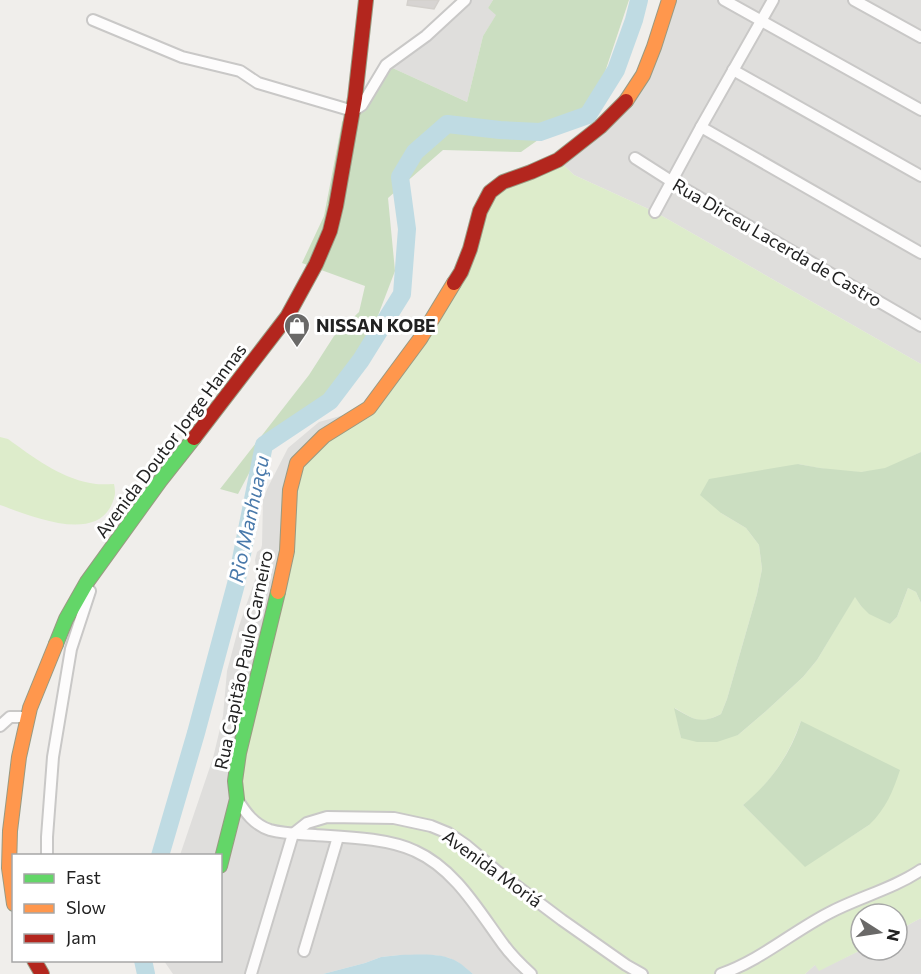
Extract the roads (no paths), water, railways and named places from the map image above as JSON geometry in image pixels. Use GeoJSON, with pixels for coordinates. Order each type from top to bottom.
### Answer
{"type":"FeatureCollection","features":[{"type":"Feature","properties":{"kind":"main road","name":"Avenida Doutor Jorge Hannas"},"geometry":{"type":"LineString","coordinates":[[12,890],[9,868],[9,831],[27,717],[66,619],[96,569],[287,317],[316,264],[330,231],[353,111],[366,0]]}},
{"type":"Feature","properties":{"kind":"main road","name":"Rua Capitão Paulo Carneiro"},"geometry":{"type":"LineString","coordinates":[[222,858],[237,799],[235,781],[239,753],[287,551],[290,490],[297,463],[324,436],[369,408],[420,339],[461,272],[480,211],[490,192],[503,182],[558,160],[600,127],[624,104],[643,75],[651,57],[669,0]]}},
{"type":"Feature","properties":{"kind":"street"},"geometry":{"type":"LineString","coordinates":[[361,50],[372,0]]}},
{"type":"Feature","properties":{"kind":"street"},"geometry":{"type":"LineString","coordinates":[[93,20],[182,57],[240,71],[258,83],[353,111],[362,105],[386,65],[426,36],[465,0]]}},
{"type":"Feature","properties":{"kind":"street"},"geometry":{"type":"LineString","coordinates":[[724,0],[921,110]]}},
{"type":"Feature","properties":{"kind":"street"},"geometry":{"type":"LineString","coordinates":[[655,212],[773,0]]}},
{"type":"Feature","properties":{"kind":"street"},"geometry":{"type":"LineString","coordinates":[[854,0],[921,37]]}},
{"type":"Feature","properties":{"kind":"street"},"geometry":{"type":"LineString","coordinates":[[733,70],[921,176]]}},
{"type":"Feature","properties":{"kind":"street"},"geometry":{"type":"LineString","coordinates":[[701,127],[921,254]]}},
{"type":"Feature","properties":{"kind":"street","name":"Rua Dirceu Lacerda de Castro"},"geometry":{"type":"LineString","coordinates":[[635,158],[921,326]]}},
{"type":"Feature","properties":{"kind":"street"},"geometry":{"type":"LineString","coordinates":[[47,854],[46,837],[53,757],[71,649],[96,569]]}},
{"type":"Feature","properties":{"kind":"street"},"geometry":{"type":"LineString","coordinates":[[0,726],[10,717],[27,717]]}},
{"type":"Feature","properties":{"kind":"street"},"geometry":{"type":"LineString","coordinates":[[237,799],[252,819],[268,830],[388,843],[415,850],[435,862],[456,881],[504,946],[531,974]]}},
{"type":"Feature","properties":{"kind":"street","name":"Avenida Moriá"},"geometry":{"type":"LineString","coordinates":[[293,834],[307,823],[327,817],[394,818],[431,826],[448,833],[467,846],[561,920],[642,974]]}},
{"type":"Feature","properties":{"kind":"street"},"geometry":{"type":"LineString","coordinates":[[251,974],[293,834]]}},
{"type":"Feature","properties":{"kind":"street"},"geometry":{"type":"LineString","coordinates":[[304,951],[338,837]]}},
{"type":"Feature","properties":{"kind":"street"},"geometry":{"type":"LineString","coordinates":[[722,974],[763,955],[845,904],[896,884],[921,870]]}},
{"type":"Feature","properties":{"kind":"water"},"geometry":{"type":"Polygon","coordinates":[[[400,955],[444,957],[458,962],[473,974],[323,974],[381,957],[400,955]]]}},
{"type":"Feature","properties":{"kind":"waterway","name":"Rio Manhuaçu"},"geometry":{"type":"LineString","coordinates":[[161,854],[236,584],[264,445],[330,401],[361,360],[402,294],[407,229],[400,177],[415,152],[447,124],[540,132],[588,115],[616,70],[639,0]]}},
{"type":"Feature","properties":{"kind":"waterway","name":"Rio Manhuaçu"},"geometry":{"type":"LineString","coordinates":[[143,962],[146,974]]}},
{"type":"Feature","properties":{"kind":"place","name":"NISSAN KOBE"},"geometry":{"type":"Point","coordinates":[297,349]}}]}
